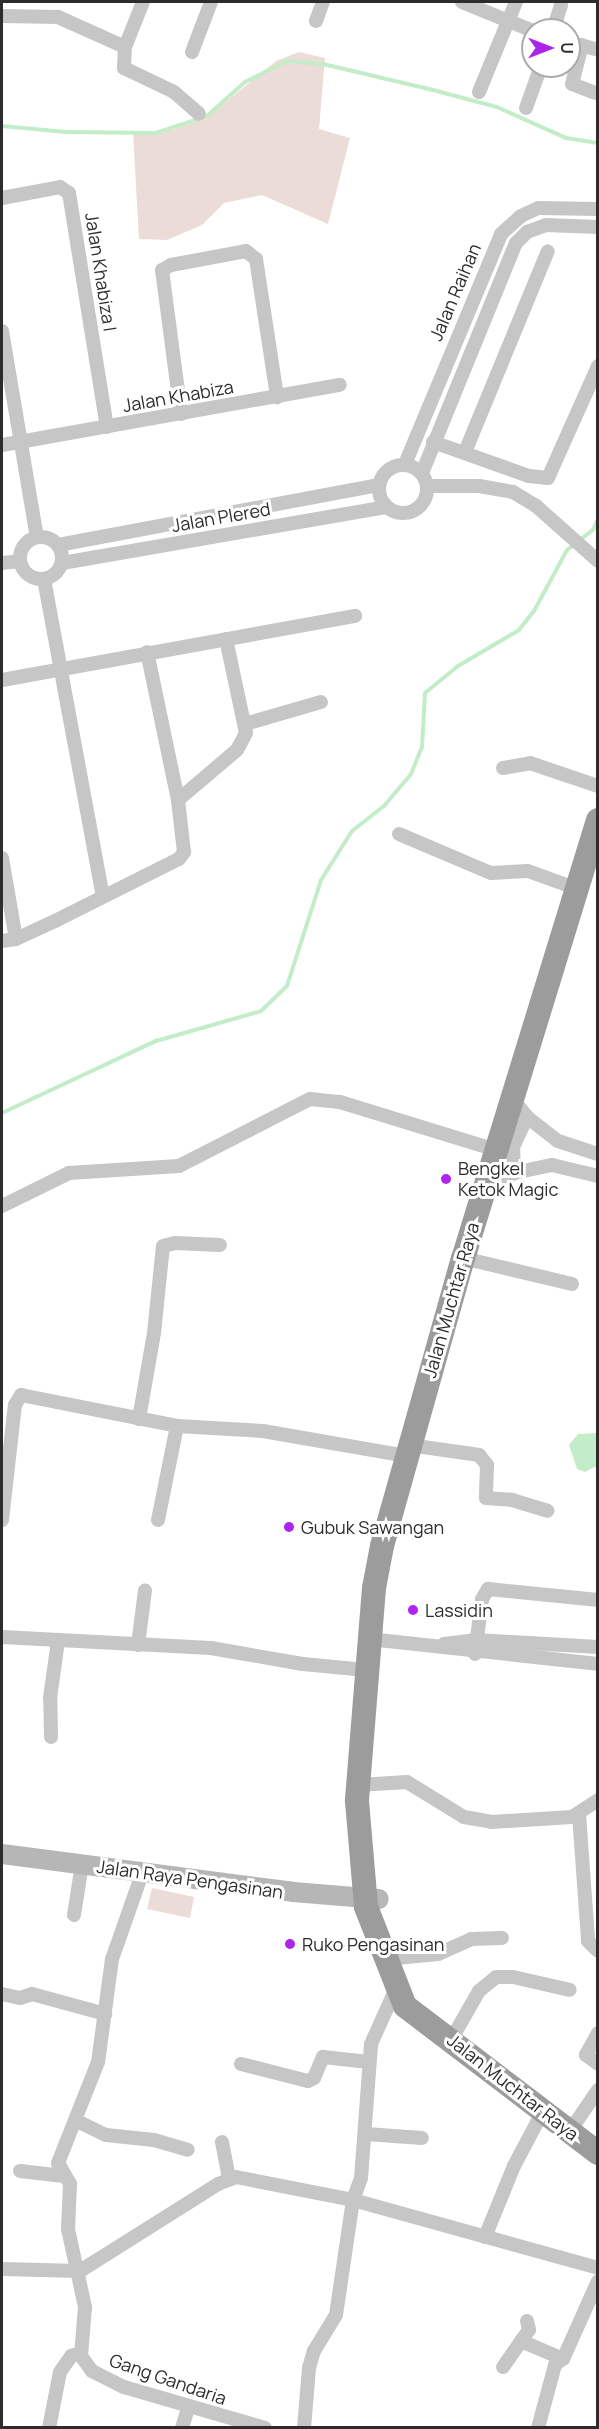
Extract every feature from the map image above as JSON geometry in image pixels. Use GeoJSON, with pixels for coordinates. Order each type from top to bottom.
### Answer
{"type":"FeatureCollection","features":[{"type":"Feature","properties":{"kind":"highway","name":"Jalan Muchtar Raya"},"geometry":{"type":"LineString","coordinates":[[597,820],[463,1258],[407,1450],[377,1567],[366,1670],[358,1788],[372,1899],[399,1974],[405,2006],[430,2021],[451,2040],[597,2153]]}},
{"type":"Feature","properties":{"kind":"main road","name":"Jalan Raya Pengasinan"},"geometry":{"type":"LineString","coordinates":[[2,1854],[372,1899]]}},
{"type":"Feature","properties":{"kind":"street"},"geometry":{"type":"LineString","coordinates":[[143,2],[125,47],[124,64],[129,73],[174,92],[199,114]]}},
{"type":"Feature","properties":{"kind":"street"},"geometry":{"type":"LineString","coordinates":[[192,52],[211,2]]}},
{"type":"Feature","properties":{"kind":"street"},"geometry":{"type":"LineString","coordinates":[[316,21],[323,2]]}},
{"type":"Feature","properties":{"kind":"street"},"geometry":{"type":"LineString","coordinates":[[462,2],[521,27]]}},
{"type":"Feature","properties":{"kind":"street"},"geometry":{"type":"LineString","coordinates":[[479,92],[516,2]]}},
{"type":"Feature","properties":{"kind":"street"},"geometry":{"type":"LineString","coordinates":[[557,18],[561,5]]}},
{"type":"Feature","properties":{"kind":"street"},"geometry":{"type":"LineString","coordinates":[[2,16],[58,17],[125,47]]}},
{"type":"Feature","properties":{"kind":"street"},"geometry":{"type":"LineString","coordinates":[[581,45],[597,50]]}},
{"type":"Feature","properties":{"kind":"street"},"geometry":{"type":"LineString","coordinates":[[526,108],[537,78]]}},
{"type":"Feature","properties":{"kind":"street"},"geometry":{"type":"LineString","coordinates":[[573,78],[572,84],[596,93]]}},
{"type":"Feature","properties":{"kind":"street","name":"Jalan Khabiza I"},"geometry":{"type":"LineString","coordinates":[[2,198],[60,187],[69,193],[107,427]]}},
{"type":"Feature","properties":{"kind":"street","name":"Jalan Raihan"},"geometry":{"type":"LineString","coordinates":[[405,464],[495,244],[521,216],[544,206],[597,209]]}},
{"type":"Feature","properties":{"kind":"street","name":"Jalan Raihan"},"geometry":{"type":"LineString","coordinates":[[422,473],[491,297],[513,248],[527,232],[546,225],[597,227]]}},
{"type":"Feature","properties":{"kind":"street"},"geometry":{"type":"LineString","coordinates":[[465,453],[548,251]]}},
{"type":"Feature","properties":{"kind":"street"},"geometry":{"type":"LineString","coordinates":[[181,414],[162,270],[171,265],[225,255],[250,252],[256,259],[277,397]]}},
{"type":"Feature","properties":{"kind":"street"},"geometry":{"type":"LineString","coordinates":[[475,291],[491,297]]}},
{"type":"Feature","properties":{"kind":"street"},"geometry":{"type":"LineString","coordinates":[[2,331],[37,537]]}},
{"type":"Feature","properties":{"kind":"street"},"geometry":{"type":"LineString","coordinates":[[433,442],[529,476],[548,478],[597,366]]}},
{"type":"Feature","properties":{"kind":"street","name":"Jalan Khabiza"},"geometry":{"type":"LineString","coordinates":[[2,445],[340,385]]}},
{"type":"Feature","properties":{"kind":"street"},"geometry":{"type":"LineString","coordinates":[[58,545],[62,563],[52,576],[44,579],[28,575],[20,561],[24,545],[37,537],[45,537],[58,545],[221,516],[379,484],[388,469],[405,464],[422,473],[428,486],[427,496],[414,511],[405,513],[387,507],[379,484]]}},
{"type":"Feature","properties":{"kind":"street"},"geometry":{"type":"LineString","coordinates":[[428,486],[487,486],[513,492],[534,505],[595,559]]}},
{"type":"Feature","properties":{"kind":"street","name":"Jalan Plered"},"geometry":{"type":"LineString","coordinates":[[62,563],[387,507]]}},
{"type":"Feature","properties":{"kind":"street"},"geometry":{"type":"LineString","coordinates":[[221,516],[225,535]]}},
{"type":"Feature","properties":{"kind":"street"},"geometry":{"type":"LineString","coordinates":[[2,563],[20,561]]}},
{"type":"Feature","properties":{"kind":"street"},"geometry":{"type":"LineString","coordinates":[[44,579],[103,897]]}},
{"type":"Feature","properties":{"kind":"street"},"geometry":{"type":"LineString","coordinates":[[2,680],[356,616]]}},
{"type":"Feature","properties":{"kind":"street"},"geometry":{"type":"LineString","coordinates":[[178,800],[237,750],[246,734],[226,639]]}},
{"type":"Feature","properties":{"kind":"street"},"geometry":{"type":"LineString","coordinates":[[2,941],[16,939],[182,856],[185,844],[178,800],[147,652]]}},
{"type":"Feature","properties":{"kind":"street"},"geometry":{"type":"LineString","coordinates":[[245,724],[321,702]]}},
{"type":"Feature","properties":{"kind":"street"},"geometry":{"type":"LineString","coordinates":[[503,768],[530,763],[597,786]]}},
{"type":"Feature","properties":{"kind":"street"},"geometry":{"type":"LineString","coordinates":[[399,834],[491,873],[528,871],[575,888]]}},
{"type":"Feature","properties":{"kind":"street"},"geometry":{"type":"LineString","coordinates":[[2,858],[16,939]]}},
{"type":"Feature","properties":{"kind":"street"},"geometry":{"type":"LineString","coordinates":[[511,1097],[527,1117],[558,1141],[597,1154]]}},
{"type":"Feature","properties":{"kind":"street"},"geometry":{"type":"LineString","coordinates":[[2,1206],[69,1173],[179,1166],[310,1099],[340,1102],[496,1150]]}},
{"type":"Feature","properties":{"kind":"street"},"geometry":{"type":"LineString","coordinates":[[514,1173],[513,1147],[527,1117]]}},
{"type":"Feature","properties":{"kind":"street"},"geometry":{"type":"LineString","coordinates":[[552,1165],[558,1141]]}},
{"type":"Feature","properties":{"kind":"street"},"geometry":{"type":"LineString","coordinates":[[484,1189],[514,1173],[552,1165],[597,1176]]}},
{"type":"Feature","properties":{"kind":"street"},"geometry":{"type":"LineString","coordinates":[[139,1419],[154,1333],[163,1246],[175,1243],[220,1245]]}},
{"type":"Feature","properties":{"kind":"street"},"geometry":{"type":"LineString","coordinates":[[463,1258],[572,1284]]}},
{"type":"Feature","properties":{"kind":"street"},"geometry":{"type":"LineString","coordinates":[[2,1520],[15,1405],[21,1395],[177,1426],[263,1431],[407,1450],[479,1455],[487,1461],[486,1498],[512,1500],[547,1510]]}},
{"type":"Feature","properties":{"kind":"street"},"geometry":{"type":"LineString","coordinates":[[158,1520],[177,1426]]}},
{"type":"Feature","properties":{"kind":"street"},"geometry":{"type":"LineString","coordinates":[[476,1647],[482,1599],[488,1589],[597,1600]]}},
{"type":"Feature","properties":{"kind":"street"},"geometry":{"type":"LineString","coordinates":[[138,1645],[145,1590]]}},
{"type":"Feature","properties":{"kind":"street"},"geometry":{"type":"LineString","coordinates":[[2,1637],[211,1648],[303,1664],[366,1670]]}},
{"type":"Feature","properties":{"kind":"street"},"geometry":{"type":"LineString","coordinates":[[369,1639],[442,1648],[597,1647]]}},
{"type":"Feature","properties":{"kind":"street"},"geometry":{"type":"LineString","coordinates":[[51,1737],[50,1698],[58,1641]]}},
{"type":"Feature","properties":{"kind":"street"},"geometry":{"type":"LineString","coordinates":[[476,1647],[597,1664]]}},
{"type":"Feature","properties":{"kind":"street"},"geometry":{"type":"LineString","coordinates":[[358,1788],[407,1782],[464,1817],[491,1822],[579,1814],[597,1800]]}},
{"type":"Feature","properties":{"kind":"street"},"geometry":{"type":"LineString","coordinates":[[579,1814],[588,1941],[597,1951]]}},
{"type":"Feature","properties":{"kind":"street"},"geometry":{"type":"LineString","coordinates":[[74,1914],[82,1864]]}},
{"type":"Feature","properties":{"kind":"street"},"geometry":{"type":"LineString","coordinates":[[49,2422],[60,2372],[71,2356],[81,2353],[86,2331],[80,2271],[68,2229],[70,2184],[59,2171],[59,2156],[77,2121],[98,2062],[112,1959],[143,1871]]}},
{"type":"Feature","properties":{"kind":"street"},"geometry":{"type":"LineString","coordinates":[[304,2427],[309,2368],[314,2351],[336,2315],[353,2200],[360,2178],[366,2134],[369,2062],[373,2038],[399,1974],[471,1940],[502,1938]]}},
{"type":"Feature","properties":{"kind":"street"},"geometry":{"type":"LineString","coordinates":[[451,2040],[479,1991],[490,1980],[513,1977],[570,1990]]}},
{"type":"Feature","properties":{"kind":"street"},"geometry":{"type":"LineString","coordinates":[[2,1994],[20,1998],[32,1994],[105,2014]]}},
{"type":"Feature","properties":{"kind":"street"},"geometry":{"type":"LineString","coordinates":[[597,2033],[586,2055],[597,2064]]}},
{"type":"Feature","properties":{"kind":"street"},"geometry":{"type":"LineString","coordinates":[[241,2064],[308,2081],[313,2080],[323,2057],[369,2062]]}},
{"type":"Feature","properties":{"kind":"street"},"geometry":{"type":"LineString","coordinates":[[570,2130],[597,2090]]}},
{"type":"Feature","properties":{"kind":"street"},"geometry":{"type":"LineString","coordinates":[[485,2237],[514,2166],[543,2111]]}},
{"type":"Feature","properties":{"kind":"street"},"geometry":{"type":"LineString","coordinates":[[77,2121],[106,2135],[154,2140],[188,2150]]}},
{"type":"Feature","properties":{"kind":"street"},"geometry":{"type":"LineString","coordinates":[[366,2134],[422,2138]]}},
{"type":"Feature","properties":{"kind":"street"},"geometry":{"type":"LineString","coordinates":[[222,2142],[229,2178]]}},
{"type":"Feature","properties":{"kind":"street"},"geometry":{"type":"LineString","coordinates":[[20,2170],[64,2176]]}},
{"type":"Feature","properties":{"kind":"street"},"geometry":{"type":"LineString","coordinates":[[2,2269],[80,2271],[229,2178],[247,2178],[353,2200],[597,2268]]}},
{"type":"Feature","properties":{"kind":"street"},"geometry":{"type":"LineString","coordinates":[[538,2427],[555,2365],[562,2359],[597,2281]]}},
{"type":"Feature","properties":{"kind":"street"},"geometry":{"type":"LineString","coordinates":[[503,2367],[529,2330],[527,2321]]}},
{"type":"Feature","properties":{"kind":"street"},"geometry":{"type":"LineString","coordinates":[[521,2341],[562,2359]]}},
{"type":"Feature","properties":{"kind":"street","name":"Gang Gandaria"},"geometry":{"type":"LineString","coordinates":[[81,2353],[85,2364],[105,2379],[188,2408],[256,2427]]}},
{"type":"Feature","properties":{"kind":"street"},"geometry":{"type":"LineString","coordinates":[[182,2427],[188,2408]]}},
{"type":"Feature","properties":{"kind":"shaded area"},"geometry":{"type":"Polygon","coordinates":[[[299,52],[325,58],[319,129],[350,138],[328,224],[262,195],[224,203],[202,225],[167,240],[139,239],[133,133],[172,130],[206,118],[276,61],[299,52]]]}},
{"type":"Feature","properties":{"kind":"shaded area"},"geometry":{"type":"Polygon","coordinates":[[[597,1433],[597,1466],[585,1472],[577,1469],[569,1445],[578,1434],[597,1433]]]}},
{"type":"Feature","properties":{"kind":"shaded area"},"geometry":{"type":"Polygon","coordinates":[[[152,1888],[194,1897],[190,1918],[147,1909],[152,1888]]]}},
{"type":"Feature","properties":{"kind":"waterway"},"geometry":{"type":"LineString","coordinates":[[2,126],[66,132],[156,133],[207,116],[245,82],[287,61],[323,64],[433,90],[497,107],[566,138],[598,143]]}},
{"type":"Feature","properties":{"kind":"waterway"},"geometry":{"type":"LineString","coordinates":[[2,1113],[156,1041],[261,1011],[287,986],[321,880],[352,831],[384,806],[411,774],[422,747],[425,693],[458,666],[519,630],[534,611],[567,550],[593,530],[598,519]]}},
{"type":"Feature","properties":{"kind":"place","name":"Bengkel Ketok Magic"},"geometry":{"type":"Point","coordinates":[446,1179]}},
{"type":"Feature","properties":{"kind":"place","name":"Gubuk Sawangan"},"geometry":{"type":"Point","coordinates":[289,1527]}},
{"type":"Feature","properties":{"kind":"place","name":"Lassidin"},"geometry":{"type":"Point","coordinates":[413,1610]}},
{"type":"Feature","properties":{"kind":"place","name":"Ruko Pengasinan"},"geometry":{"type":"Point","coordinates":[290,1944]}}]}
